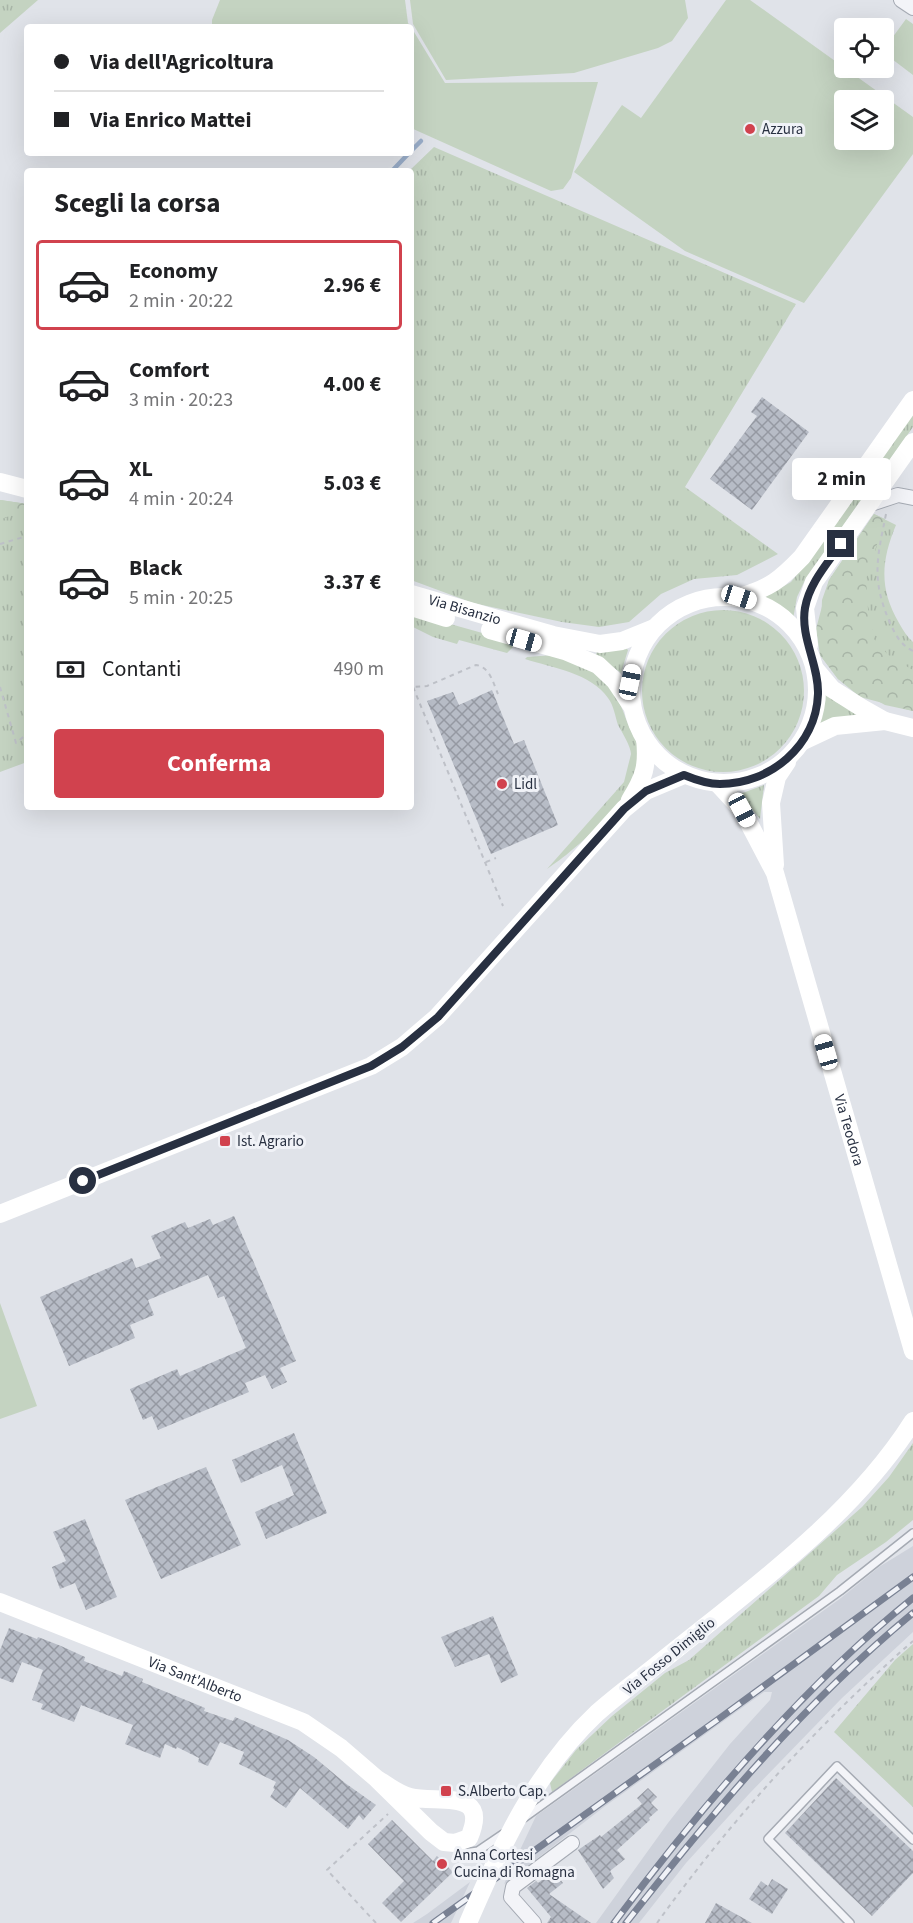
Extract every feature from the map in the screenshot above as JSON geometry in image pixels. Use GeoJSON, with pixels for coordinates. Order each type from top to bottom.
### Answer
{"type":"FeatureCollection","features":[{"type":"Feature","properties":{"kind":"main road"},"geometry":{"type":"LineString","coordinates":[[913,400],[802,557],[785,574],[763,590],[739,597],[711,597],[685,605],[663,620],[645,640],[635,661],[630,682],[632,705],[638,727],[645,740],[665,763],[684,775],[718,784],[737,783],[757,778],[790,757],[802,741],[813,719],[818,694],[805,623],[805,608],[814,582],[913,442]]}},
{"type":"Feature","properties":{"kind":"main road","name":"Via Bisanzio"},"geometry":{"type":"LineString","coordinates":[[414,595],[553,635],[600,644],[622,641],[656,627]]}},
{"type":"Feature","properties":{"kind":"main road"},"geometry":{"type":"LineString","coordinates":[[739,597],[768,607],[793,626],[832,689],[885,721],[913,729]]}},
{"type":"Feature","properties":{"kind":"main road","name":"Via Bisanzio"},"geometry":{"type":"LineString","coordinates":[[414,609],[584,658],[598,665],[615,681],[632,705]]}},
{"type":"Feature","properties":{"kind":"main road"},"geometry":{"type":"LineString","coordinates":[[802,741],[835,726],[885,721]]}},
{"type":"Feature","properties":{"kind":"main road"},"geometry":{"type":"LineString","coordinates":[[624,809],[644,775],[647,758],[645,740]]}},
{"type":"Feature","properties":{"kind":"main road","name":"Via Teodora"},"geometry":{"type":"LineString","coordinates":[[775,873],[771,803],[777,777],[790,757]]}},
{"type":"Feature","properties":{"kind":"main road"},"geometry":{"type":"LineString","coordinates":[[0,1214],[371,1066],[402,1047],[438,1017],[624,809],[646,791],[684,775]]}},
{"type":"Feature","properties":{"kind":"main road","name":"Via Teodora"},"geometry":{"type":"LineString","coordinates":[[718,784],[742,810],[775,873],[913,1351]]}},
{"type":"Feature","properties":{"kind":"main road","name":"Via Fosso Dimiglio"},"geometry":{"type":"LineString","coordinates":[[468,1923],[516,1820],[534,1789],[559,1756],[597,1714],[807,1541],[858,1491],[913,1421]]}},
{"type":"Feature","properties":{"kind":"main road","name":"Via Sant'Alberto"},"geometry":{"type":"LineString","coordinates":[[0,1602],[303,1722],[341,1748],[444,1842],[455,1844],[469,1838],[474,1826],[474,1816],[467,1805],[456,1799],[426,1800],[407,1797],[377,1779]]}},
{"type":"Feature","properties":{"kind":"main road"},"geometry":{"type":"LineString","coordinates":[[416,1816],[421,1803],[426,1800]]}},
{"type":"Feature","properties":{"kind":"street"},"geometry":{"type":"LineString","coordinates":[[901,0],[913,8]]}},
{"type":"Feature","properties":{"kind":"street"},"geometry":{"type":"LineString","coordinates":[[868,505],[898,495],[913,498]]}},
{"type":"Feature","properties":{"kind":"street"},"geometry":{"type":"LineString","coordinates":[[534,1923],[511,1897],[513,1887],[572,1843]]}},
{"type":"Feature","properties":{"kind":"lane"},"geometry":{"type":"LineString","coordinates":[[455,1844],[464,1853],[478,1851],[840,1591],[913,1533]]}},
{"type":"Feature","properties":{"kind":"lane"},"geometry":{"type":"LineString","coordinates":[[850,1923],[768,1839],[837,1766],[913,1840]]}},
{"type":"Feature","properties":{"kind":"path"},"geometry":{"type":"LineString","coordinates":[[888,508],[876,570],[880,600],[893,631],[903,646],[913,651]]}},
{"type":"Feature","properties":{"kind":"path"},"geometry":{"type":"LineString","coordinates":[[0,544],[24,537]]}},
{"type":"Feature","properties":{"kind":"path"},"geometry":{"type":"LineString","coordinates":[[414,687],[427,686],[476,665],[482,666],[487,671],[498,694]]}},
{"type":"Feature","properties":{"kind":"path"},"geometry":{"type":"LineString","coordinates":[[0,687],[16,743],[24,736]]}},
{"type":"Feature","properties":{"kind":"path"},"geometry":{"type":"LineString","coordinates":[[414,689],[503,906]]}},
{"type":"Feature","properties":{"kind":"path"},"geometry":{"type":"LineString","coordinates":[[486,862],[496,858]]}},
{"type":"Feature","properties":{"kind":"path"},"geometry":{"type":"LineString","coordinates":[[657,1923],[702,1864],[780,1772],[870,1679],[913,1641]]}},
{"type":"Feature","properties":{"kind":"path"},"geometry":{"type":"LineString","coordinates":[[376,1923],[327,1870],[401,1802]]}},
{"type":"Feature","properties":{"kind":"shaded area"},"geometry":{"type":"Polygon","coordinates":[[[913,1546],[913,1632],[842,1698],[749,1794],[686,1863],[639,1923],[596,1923],[668,1823],[730,1744],[770,1700],[772,1692],[764,1692],[604,1807],[504,1884],[536,1816],[841,1598],[879,1567],[913,1546]]]}},
{"type":"Feature","properties":{"kind":"shaded area"},"geometry":{"type":"Polygon","coordinates":[[[470,1882],[451,1923],[413,1923],[427,1914],[470,1882]]]}},
{"type":"Feature","properties":{"kind":"green space"},"geometry":{"type":"Polygon","coordinates":[[[0,0],[38,0],[0,33],[0,0]]]}},
{"type":"Feature","properties":{"kind":"green space"},"geometry":{"type":"Polygon","coordinates":[[[220,0],[405,0],[409,24],[212,24],[220,0]]]}},
{"type":"Feature","properties":{"kind":"green space"},"geometry":{"type":"Polygon","coordinates":[[[410,0],[685,0],[688,18],[672,41],[658,48],[574,73],[446,80],[413,24],[410,0]]]}},
{"type":"Feature","properties":{"kind":"green space","name":"Azzura"},"geometry":{"type":"Polygon","coordinates":[[[726,0],[750,0],[834,60],[834,78],[859,78],[875,90],[834,90],[834,150],[894,150],[894,103],[913,117],[913,154],[804,303],[685,251],[574,172],[622,105],[641,118],[726,0]]]}},
{"type":"Feature","properties":{"kind":"green space"},"geometry":{"type":"Polygon","coordinates":[[[906,19],[913,24],[913,75],[894,61],[894,35],[906,19]]]}},
{"type":"Feature","properties":{"kind":"green space"},"geometry":{"type":"Polygon","coordinates":[[[414,32],[445,83],[598,82],[571,178],[563,189],[551,191],[414,129],[414,32]]]}},
{"type":"Feature","properties":{"kind":"green space"},"geometry":{"type":"Polygon","coordinates":[[[434,147],[796,304],[685,487],[778,554],[737,575],[694,579],[661,594],[629,622],[599,627],[562,622],[473,603],[414,581],[414,168],[412,168],[434,147]]]}},
{"type":"Feature","properties":{"kind":"green space"},"geometry":{"type":"Polygon","coordinates":[[[913,411],[913,427],[806,578],[797,597],[793,619],[765,597],[791,582],[804,566],[913,411]]]}},
{"type":"Feature","properties":{"kind":"green space"},"geometry":{"type":"Polygon","coordinates":[[[0,500],[24,504],[24,763],[0,772],[0,500]]]}},
{"type":"Feature","properties":{"kind":"green space"},"geometry":{"type":"Polygon","coordinates":[[[0,500],[24,504],[20,512],[0,520],[0,500]]]}},
{"type":"Feature","properties":{"kind":"green space"},"geometry":{"type":"Polygon","coordinates":[[[874,514],[896,525],[887,551],[885,587],[893,611],[913,642],[913,711],[885,705],[838,679],[820,655],[822,600],[829,580],[874,514]]]}},
{"type":"Feature","properties":{"kind":"green space"},"geometry":{"type":"Polygon","coordinates":[[[874,514],[885,519],[866,579],[868,609],[874,639],[890,657],[913,670],[913,711],[860,697],[838,679],[820,655],[816,629],[829,580],[874,514]]]}},
{"type":"Feature","properties":{"kind":"green space"},"geometry":{"type":"Polygon","coordinates":[[[723,610],[754,616],[780,634],[798,660],[804,691],[798,722],[780,748],[754,766],[723,772],[692,766],[666,748],[648,722],[642,691],[648,660],[666,634],[692,616],[723,610]]]}},
{"type":"Feature","properties":{"kind":"green space"},"geometry":{"type":"Polygon","coordinates":[[[414,614],[514,642],[515,645],[507,653],[459,640],[457,644],[433,637],[414,628],[414,614]]]}},
{"type":"Feature","properties":{"kind":"green space"},"geometry":{"type":"Polygon","coordinates":[[[626,648],[628,650],[621,673],[596,655],[597,651],[626,648]]]}},
{"type":"Feature","properties":{"kind":"green space"},"geometry":{"type":"Polygon","coordinates":[[[554,655],[590,670],[608,685],[621,705],[637,743],[640,758],[636,773],[617,805],[589,835],[547,869],[624,782],[631,754],[618,725],[612,704],[601,690],[571,672],[525,659],[554,655]]]}},
{"type":"Feature","properties":{"kind":"green space"},"geometry":{"type":"Polygon","coordinates":[[[822,690],[836,702],[861,715],[815,729],[820,718],[822,690]]]}},
{"type":"Feature","properties":{"kind":"green space"},"geometry":{"type":"Polygon","coordinates":[[[764,785],[760,819],[740,794],[764,785]]]}},
{"type":"Feature","properties":{"kind":"green space"},"geometry":{"type":"Polygon","coordinates":[[[0,1303],[37,1406],[0,1419],[0,1303]]]}},
{"type":"Feature","properties":{"kind":"green space"},"geometry":{"type":"Polygon","coordinates":[[[913,1443],[913,1520],[886,1542],[837,1575],[819,1596],[552,1792],[550,1783],[576,1750],[612,1716],[665,1673],[689,1660],[862,1507],[889,1477],[913,1443]]]}},
{"type":"Feature","properties":{"kind":"green space"},"geometry":{"type":"Polygon","coordinates":[[[913,1644],[913,1807],[834,1732],[895,1660],[913,1644]]]}},
{"type":"Feature","properties":{"kind":"building"},"geometry":{"type":"Polygon","coordinates":[[[762,397],[809,432],[752,510],[710,479],[757,416],[751,412],[762,397]]]}},
{"type":"Feature","properties":{"kind":"building","name":"Lidl"},"geometry":{"type":"Polygon","coordinates":[[[492,690],[514,744],[524,740],[558,825],[491,854],[427,701],[453,692],[459,705],[492,690]]]}},
{"type":"Feature","properties":{"kind":"building"},"geometry":{"type":"Polygon","coordinates":[[[234,1216],[296,1361],[280,1368],[287,1382],[272,1389],[265,1375],[245,1383],[249,1392],[158,1430],[152,1416],[143,1420],[130,1389],[177,1369],[180,1376],[246,1348],[224,1296],[218,1298],[208,1275],[148,1300],[154,1315],[130,1325],[135,1338],[69,1366],[40,1297],[132,1258],[136,1268],[161,1258],[151,1236],[185,1222],[188,1228],[210,1219],[213,1225],[234,1216]]]}},
{"type":"Feature","properties":{"kind":"building"},"geometry":{"type":"Polygon","coordinates":[[[294,1433],[327,1513],[266,1539],[255,1512],[294,1495],[282,1465],[241,1483],[232,1460],[294,1433]]]}},
{"type":"Feature","properties":{"kind":"building"},"geometry":{"type":"Polygon","coordinates":[[[206,1467],[241,1545],[161,1579],[125,1500],[206,1467]]]}},
{"type":"Feature","properties":{"kind":"building"},"geometry":{"type":"Polygon","coordinates":[[[85,1519],[117,1597],[86,1610],[75,1583],[60,1589],[52,1567],[66,1561],[53,1532],[85,1519]]]}},
{"type":"Feature","properties":{"kind":"building"},"geometry":{"type":"Polygon","coordinates":[[[493,1616],[518,1675],[501,1683],[489,1654],[455,1667],[441,1637],[493,1616]]]}},
{"type":"Feature","properties":{"kind":"building"},"geometry":{"type":"Polygon","coordinates":[[[9,1628],[61,1646],[85,1657],[84,1661],[122,1676],[124,1671],[143,1679],[142,1682],[205,1708],[204,1711],[233,1721],[235,1717],[288,1740],[376,1805],[363,1820],[359,1815],[348,1829],[300,1788],[286,1808],[270,1797],[276,1782],[239,1764],[244,1752],[220,1742],[208,1766],[198,1762],[199,1758],[165,1744],[160,1758],[125,1744],[133,1725],[81,1705],[74,1722],[41,1709],[43,1704],[32,1700],[43,1670],[22,1662],[13,1683],[0,1678],[0,1650],[9,1628]]]}},
{"type":"Feature","properties":{"kind":"building"},"geometry":{"type":"Polygon","coordinates":[[[836,1778],[913,1851],[913,1873],[872,1916],[785,1833],[836,1778]]]}},
{"type":"Feature","properties":{"kind":"building"},"geometry":{"type":"Polygon","coordinates":[[[648,1788],[657,1797],[651,1803],[658,1810],[617,1850],[625,1859],[610,1871],[614,1878],[603,1889],[578,1850],[600,1835],[601,1837],[642,1804],[637,1798],[648,1788]]]}},
{"type":"Feature","properties":{"kind":"building"},"geometry":{"type":"Polygon","coordinates":[[[392,1820],[433,1861],[437,1856],[453,1872],[401,1922],[382,1903],[404,1881],[368,1844],[392,1820]]]}},
{"type":"Feature","properties":{"kind":"building"},"geometry":{"type":"Polygon","coordinates":[[[553,1871],[563,1883],[549,1894],[591,1923],[547,1923],[551,1917],[527,1888],[536,1881],[538,1883],[553,1871]]]}},
{"type":"Feature","properties":{"kind":"building"},"geometry":{"type":"Polygon","coordinates":[[[772,1879],[788,1889],[772,1914],[749,1899],[761,1881],[768,1886],[772,1879]]]}},
{"type":"Feature","properties":{"kind":"building"},"geometry":{"type":"Polygon","coordinates":[[[716,1903],[752,1923],[705,1923],[716,1903]]]}},
{"type":"Feature","properties":{"kind":"waterway"},"geometry":{"type":"LineString","coordinates":[[414,148],[421,141]]}},
{"type":"Feature","properties":{"kind":"waterway"},"geometry":{"type":"LineString","coordinates":[[395,168],[406,156]]}},
{"type":"Feature","properties":{"kind":"railway"},"geometry":{"type":"LineString","coordinates":[[433,1923],[913,1577]]}},
{"type":"Feature","properties":{"kind":"railway"},"geometry":{"type":"LineString","coordinates":[[614,1923],[681,1836],[754,1751],[831,1671],[913,1598]]}},
{"type":"Feature","properties":{"kind":"railway"},"geometry":{"type":"LineString","coordinates":[[626,1923],[692,1840],[797,1721],[834,1684],[913,1613]]}},
{"type":"Feature","properties":{"kind":"place","name":"Azzura"},"geometry":{"type":"Point","coordinates":[750,129]}},
{"type":"Feature","properties":{"kind":"place","name":"Lidl"},"geometry":{"type":"Point","coordinates":[502,784]}},
{"type":"Feature","properties":{"kind":"place","name":"Ist. Agrario"},"geometry":{"type":"Point","coordinates":[225,1141]}},
{"type":"Feature","properties":{"kind":"place","name":"S.Alberto Cap."},"geometry":{"type":"Point","coordinates":[446,1791]}},
{"type":"Feature","properties":{"kind":"place","name":"Anna Cortesi Cucina di Romagna"},"geometry":{"type":"Point","coordinates":[442,1864]}},
{"type":"Feature","properties":{"kind":"route"},"geometry":{"type":"LineString","coordinates":[[83,1181],[371,1066],[402,1047],[438,1017],[624,809],[646,791],[684,775],[718,784],[737,783],[757,778],[790,757],[802,741],[813,719],[818,694],[816,670],[805,623],[805,608],[814,582],[841,544]]}}]}
